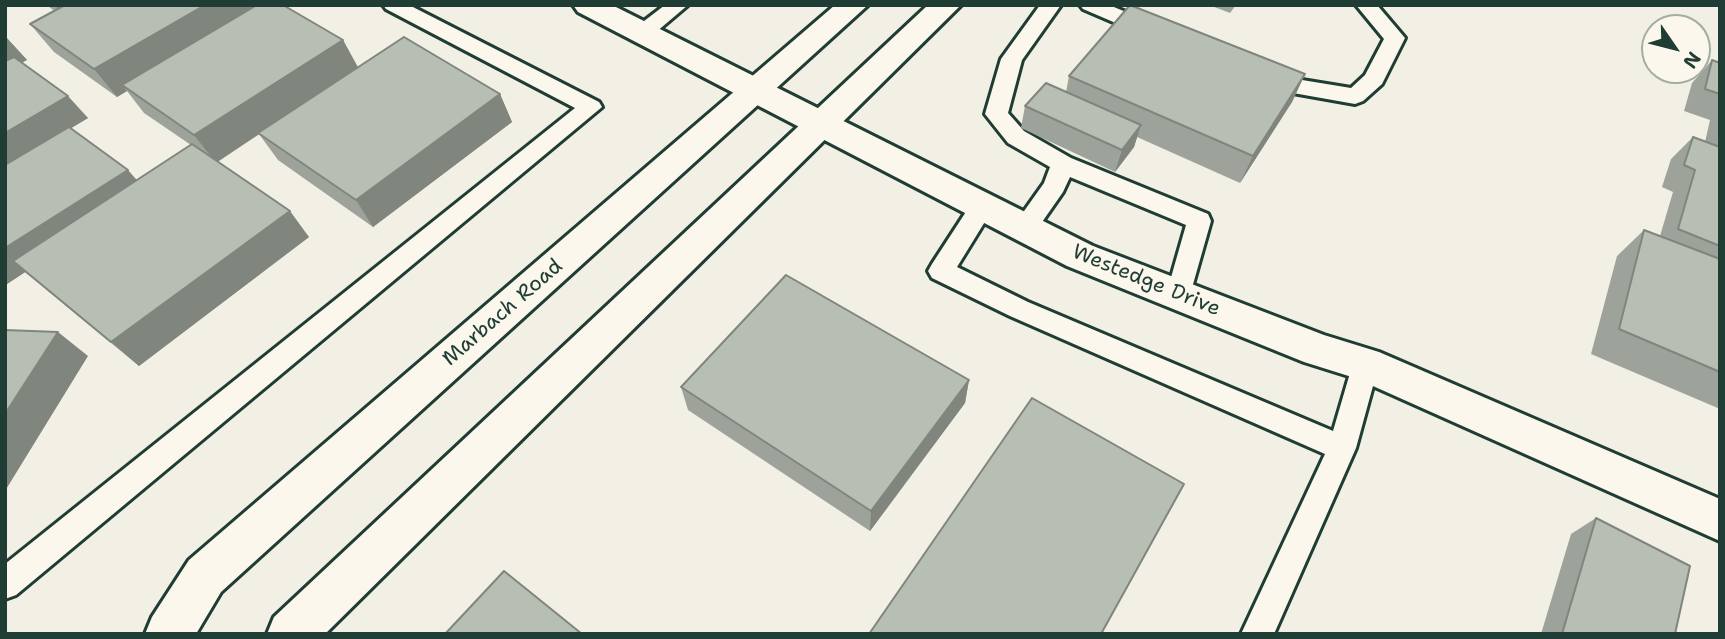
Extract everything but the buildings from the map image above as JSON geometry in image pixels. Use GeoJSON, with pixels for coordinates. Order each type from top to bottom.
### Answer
{"type":"FeatureCollection","features":[{"type":"Feature","properties":{"kind":"main road","name":"Westedge Drive"},"geometry":{"type":"LineString","coordinates":[[588,5],[1080,256],[1318,350],[1365,363],[1720,520]]}},
{"type":"Feature","properties":{"kind":"main road","name":"Marbach Road"},"geometry":{"type":"LineString","coordinates":[[169,634],[205,576],[853,5]]}},
{"type":"Feature","properties":{"kind":"main road"},"geometry":{"type":"LineString","coordinates":[[291,634],[946,5]]}},
{"type":"Feature","properties":{"kind":"lane"},"geometry":{"type":"LineString","coordinates":[[5,584],[591,107],[393,5]]}},
{"type":"Feature","properties":{"kind":"lane"},"geometry":{"type":"LineString","coordinates":[[642,33],[678,5]]}},
{"type":"Feature","properties":{"kind":"lane"},"geometry":{"type":"LineString","coordinates":[[1051,5],[1012,59],[996,114],[1016,136],[1063,164],[1199,221],[1180,295]]}},
{"type":"Feature","properties":{"kind":"lane"},"geometry":{"type":"LineString","coordinates":[[1090,5],[1168,36]]}},
{"type":"Feature","properties":{"kind":"lane"},"geometry":{"type":"LineString","coordinates":[[1243,66],[1293,86],[1355,96],[1374,79],[1395,38],[1366,5]]}},
{"type":"Feature","properties":{"kind":"lane"},"geometry":{"type":"LineString","coordinates":[[1024,228],[1055,186],[1063,164]]}},
{"type":"Feature","properties":{"kind":"lane"},"geometry":{"type":"LineString","coordinates":[[982,206],[941,271],[1019,309],[1342,448]]}},
{"type":"Feature","properties":{"kind":"lane"},"geometry":{"type":"LineString","coordinates":[[1257,634],[1342,448],[1365,363]]}}]}
